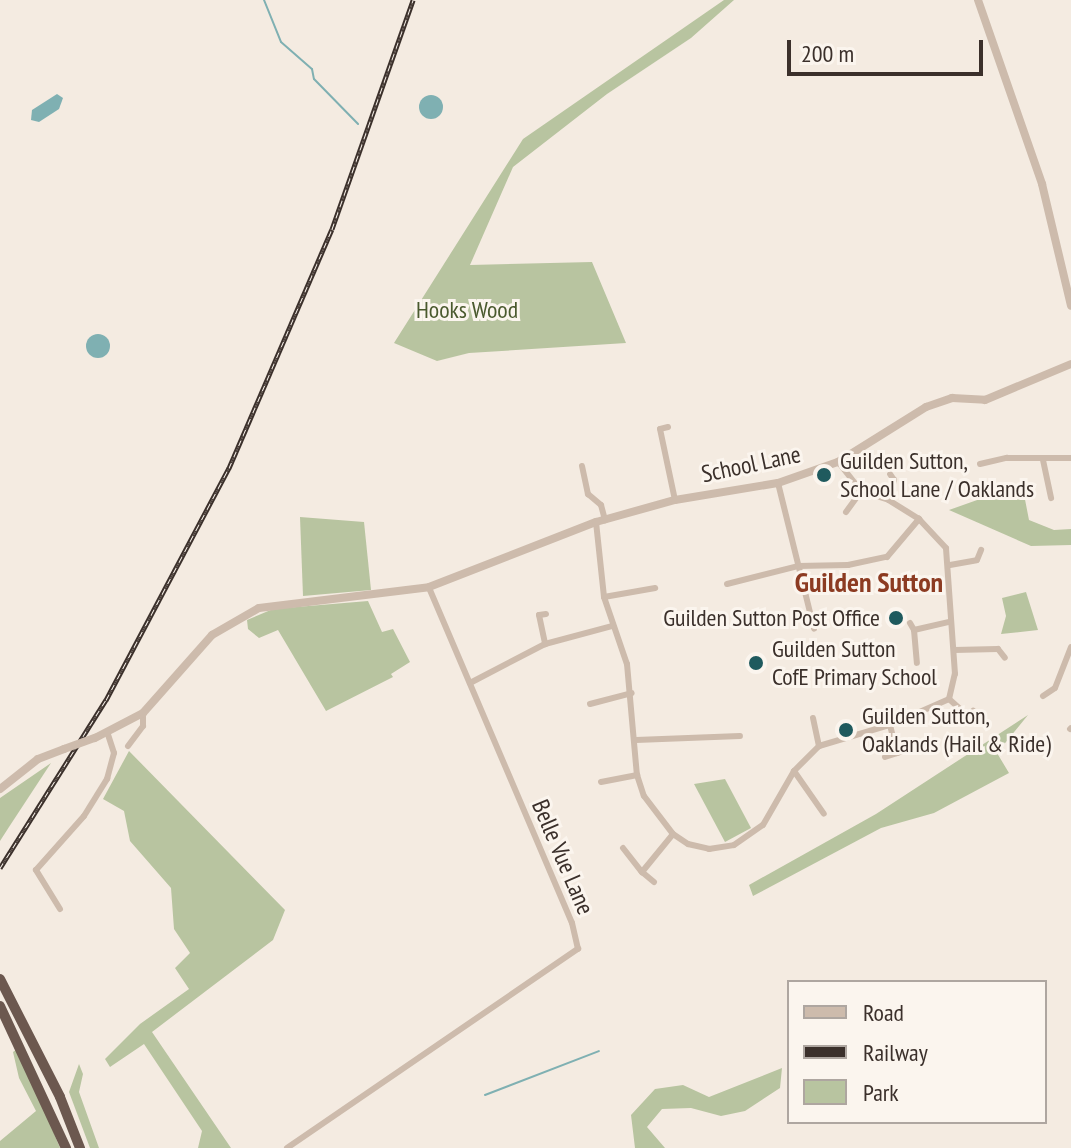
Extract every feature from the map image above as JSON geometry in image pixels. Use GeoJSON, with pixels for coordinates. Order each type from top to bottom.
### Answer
{"type":"FeatureCollection","features":[{"type":"Feature","properties":{"kind":"highway"},"geometry":{"type":"LineString","coordinates":[[0,979],[80,1148]]}},
{"type":"Feature","properties":{"kind":"highway"},"geometry":{"type":"LineString","coordinates":[[0,1006],[66,1148]]}},
{"type":"Feature","properties":{"kind":"street"},"geometry":{"type":"LineString","coordinates":[[978,0],[1042,184],[1051,239],[1071,306]]}},
{"type":"Feature","properties":{"kind":"street","name":"School Lane"},"geometry":{"type":"LineString","coordinates":[[143,713],[226,624],[285,603],[429,587],[600,521],[675,500],[778,483],[838,462],[926,407],[952,398],[985,400],[1071,364]]}},
{"type":"Feature","properties":{"kind":"street"},"geometry":{"type":"LineString","coordinates":[[668,427],[660,429],[675,500]]}},
{"type":"Feature","properties":{"kind":"street"},"geometry":{"type":"LineString","coordinates":[[980,464],[1007,458],[1071,458]]}},
{"type":"Feature","properties":{"kind":"street"},"geometry":{"type":"LineString","coordinates":[[1043,460],[1051,498]]}},
{"type":"Feature","properties":{"kind":"street"},"geometry":{"type":"LineString","coordinates":[[838,462],[861,491],[889,500],[919,519],[946,548],[950,565],[948,622],[954,650],[949,699]]}},
{"type":"Feature","properties":{"kind":"street"},"geometry":{"type":"LineString","coordinates":[[582,466],[600,521],[604,597],[632,693],[637,775],[644,796],[673,834],[709,849],[751,837],[794,771],[819,746],[890,725],[949,699]]}},
{"type":"Feature","properties":{"kind":"street"},"geometry":{"type":"LineString","coordinates":[[889,500],[895,477]]}},
{"type":"Feature","properties":{"kind":"street"},"geometry":{"type":"LineString","coordinates":[[778,483],[814,629]]}},
{"type":"Feature","properties":{"kind":"street"},"geometry":{"type":"LineString","coordinates":[[846,507],[861,491]]}},
{"type":"Feature","properties":{"kind":"street"},"geometry":{"type":"LineString","coordinates":[[727,584],[798,566],[848,565],[887,557],[919,519]]}},
{"type":"Feature","properties":{"kind":"street"},"geometry":{"type":"LineString","coordinates":[[950,565],[979,563],[981,550]]}},
{"type":"Feature","properties":{"kind":"street","name":"Belle Vue Lane"},"geometry":{"type":"LineString","coordinates":[[287,1148],[578,949],[429,587]]}},
{"type":"Feature","properties":{"kind":"street"},"geometry":{"type":"LineString","coordinates":[[604,597],[654,588]]}},
{"type":"Feature","properties":{"kind":"street"},"geometry":{"type":"LineString","coordinates":[[545,644],[539,615],[546,614]]}},
{"type":"Feature","properties":{"kind":"street"},"geometry":{"type":"LineString","coordinates":[[917,663],[912,627],[948,622]]}},
{"type":"Feature","properties":{"kind":"street"},"geometry":{"type":"LineString","coordinates":[[470,683],[545,644],[612,626]]}},
{"type":"Feature","properties":{"kind":"street"},"geometry":{"type":"LineString","coordinates":[[1043,696],[1055,688],[1071,647]]}},
{"type":"Feature","properties":{"kind":"street"},"geometry":{"type":"LineString","coordinates":[[954,650],[998,649],[1005,658]]}},
{"type":"Feature","properties":{"kind":"street"},"geometry":{"type":"LineString","coordinates":[[595,703],[632,693]]}},
{"type":"Feature","properties":{"kind":"street"},"geometry":{"type":"LineString","coordinates":[[949,699],[971,714],[963,723]]}},
{"type":"Feature","properties":{"kind":"street"},"geometry":{"type":"LineString","coordinates":[[0,789],[38,759],[108,734],[143,713]]}},
{"type":"Feature","properties":{"kind":"street"},"geometry":{"type":"LineString","coordinates":[[128,746],[143,726],[143,713]]}},
{"type":"Feature","properties":{"kind":"street"},"geometry":{"type":"LineString","coordinates":[[813,718],[810,726],[819,746]]}},
{"type":"Feature","properties":{"kind":"street"},"geometry":{"type":"LineString","coordinates":[[890,725],[897,753]]}},
{"type":"Feature","properties":{"kind":"street"},"geometry":{"type":"LineString","coordinates":[[60,909],[36,870],[107,779],[114,753],[108,734]]}},
{"type":"Feature","properties":{"kind":"street"},"geometry":{"type":"LineString","coordinates":[[636,740],[740,736]]}},
{"type":"Feature","properties":{"kind":"street"},"geometry":{"type":"LineString","coordinates":[[885,757],[906,750]]}},
{"type":"Feature","properties":{"kind":"street"},"geometry":{"type":"LineString","coordinates":[[794,771],[824,814]]}},
{"type":"Feature","properties":{"kind":"street"},"geometry":{"type":"LineString","coordinates":[[606,778],[637,775]]}},
{"type":"Feature","properties":{"kind":"street"},"geometry":{"type":"LineString","coordinates":[[642,872],[673,834]]}},
{"type":"Feature","properties":{"kind":"street"},"geometry":{"type":"LineString","coordinates":[[623,848],[654,882]]}},
{"type":"Feature","properties":{"kind":"green space","name":"Hooks Wood"},"geometry":{"type":"Polygon","coordinates":[[[724,0],[734,0],[691,38],[607,94],[513,167],[470,265],[592,262],[626,343],[469,353],[437,361],[394,343],[523,139],[724,0]]]}},
{"type":"Feature","properties":{"kind":"green space"},"geometry":{"type":"Polygon","coordinates":[[[1022,484],[1029,520],[1054,530],[1071,529],[1071,545],[1031,546],[949,510],[1022,484]]]}},
{"type":"Feature","properties":{"kind":"green space"},"geometry":{"type":"Polygon","coordinates":[[[300,517],[364,522],[371,590],[303,596],[300,517]]]}},
{"type":"Feature","properties":{"kind":"green space"},"geometry":{"type":"Polygon","coordinates":[[[1026,592],[1038,630],[1001,634],[1006,616],[1002,598],[1026,592]]]}},
{"type":"Feature","properties":{"kind":"green space"},"geometry":{"type":"Polygon","coordinates":[[[368,601],[382,632],[393,629],[410,662],[391,674],[393,677],[326,711],[278,630],[259,638],[248,629],[247,620],[273,609],[368,601]]]}},
{"type":"Feature","properties":{"kind":"green space"},"geometry":{"type":"Polygon","coordinates":[[[1028,715],[997,753],[1009,773],[934,813],[881,828],[753,896],[749,885],[876,814],[1028,715]]]}},
{"type":"Feature","properties":{"kind":"green space"},"geometry":{"type":"Polygon","coordinates":[[[129,751],[285,910],[273,940],[152,1032],[231,1148],[198,1148],[202,1131],[144,1044],[110,1067],[105,1059],[140,1024],[189,989],[175,968],[190,953],[174,929],[171,888],[130,841],[124,811],[103,799],[129,751]]]}},
{"type":"Feature","properties":{"kind":"green space"},"geometry":{"type":"Polygon","coordinates":[[[51,763],[9,827],[0,841],[0,798],[51,763]]]}},
{"type":"Feature","properties":{"kind":"green space"},"geometry":{"type":"Polygon","coordinates":[[[725,779],[751,828],[725,842],[694,784],[725,779]]]}},
{"type":"Feature","properties":{"kind":"green space"},"geometry":{"type":"Polygon","coordinates":[[[17,1049],[60,1148],[0,1148],[0,1141],[36,1111],[19,1078],[13,1052],[17,1049]]]}},
{"type":"Feature","properties":{"kind":"green space"},"geometry":{"type":"Polygon","coordinates":[[[79,1064],[83,1074],[79,1092],[99,1148],[90,1148],[69,1092],[79,1064]]]}},
{"type":"Feature","properties":{"kind":"green space"},"geometry":{"type":"Polygon","coordinates":[[[782,1068],[780,1088],[745,1111],[721,1116],[691,1108],[662,1109],[647,1127],[665,1148],[635,1148],[631,1115],[655,1089],[683,1085],[709,1097],[782,1068]]]}},
{"type":"Feature","properties":{"kind":"water"},"geometry":{"type":"Polygon","coordinates":[[[57,94],[63,98],[59,109],[39,122],[31,120],[32,110],[57,94]]]}},
{"type":"Feature","properties":{"kind":"water"},"geometry":{"type":"Polygon","coordinates":[[[431,95],[439,99],[443,107],[439,115],[431,119],[423,115],[419,107],[423,99],[431,95]]]}},
{"type":"Feature","properties":{"kind":"water"},"geometry":{"type":"Polygon","coordinates":[[[98,334],[106,338],[110,346],[106,354],[98,358],[90,354],[86,346],[90,338],[98,334]]]}},
{"type":"Feature","properties":{"kind":"waterway"},"geometry":{"type":"LineString","coordinates":[[264,0],[281,42],[312,69],[314,79],[358,124]]}},
{"type":"Feature","properties":{"kind":"waterway"},"geometry":{"type":"LineString","coordinates":[[485,1095],[599,1051]]}},
{"type":"Feature","properties":{"kind":"railway"},"geometry":{"type":"LineString","coordinates":[[0,868],[106,700],[229,468],[332,229],[413,0]]}},
{"type":"Feature","properties":{"kind":"place","name":"Guilden Sutton, School Lane / Oaklands"},"geometry":{"type":"Point","coordinates":[824,475]}},
{"type":"Feature","properties":{"kind":"place","name":"Guilden Sutton Post Office"},"geometry":{"type":"Point","coordinates":[896,618]}},
{"type":"Feature","properties":{"kind":"place","name":"Guilden Sutton CofE Primary School"},"geometry":{"type":"Point","coordinates":[756,663]}},
{"type":"Feature","properties":{"kind":"place","name":"Guilden Sutton, Oaklands (Hail & Ride)"},"geometry":{"type":"Point","coordinates":[846,730]}},
{"type":"Feature","properties":{"kind":"district","name":"Guilden Sutton"},"geometry":{"type":"Point","coordinates":[869,582]}}]}
